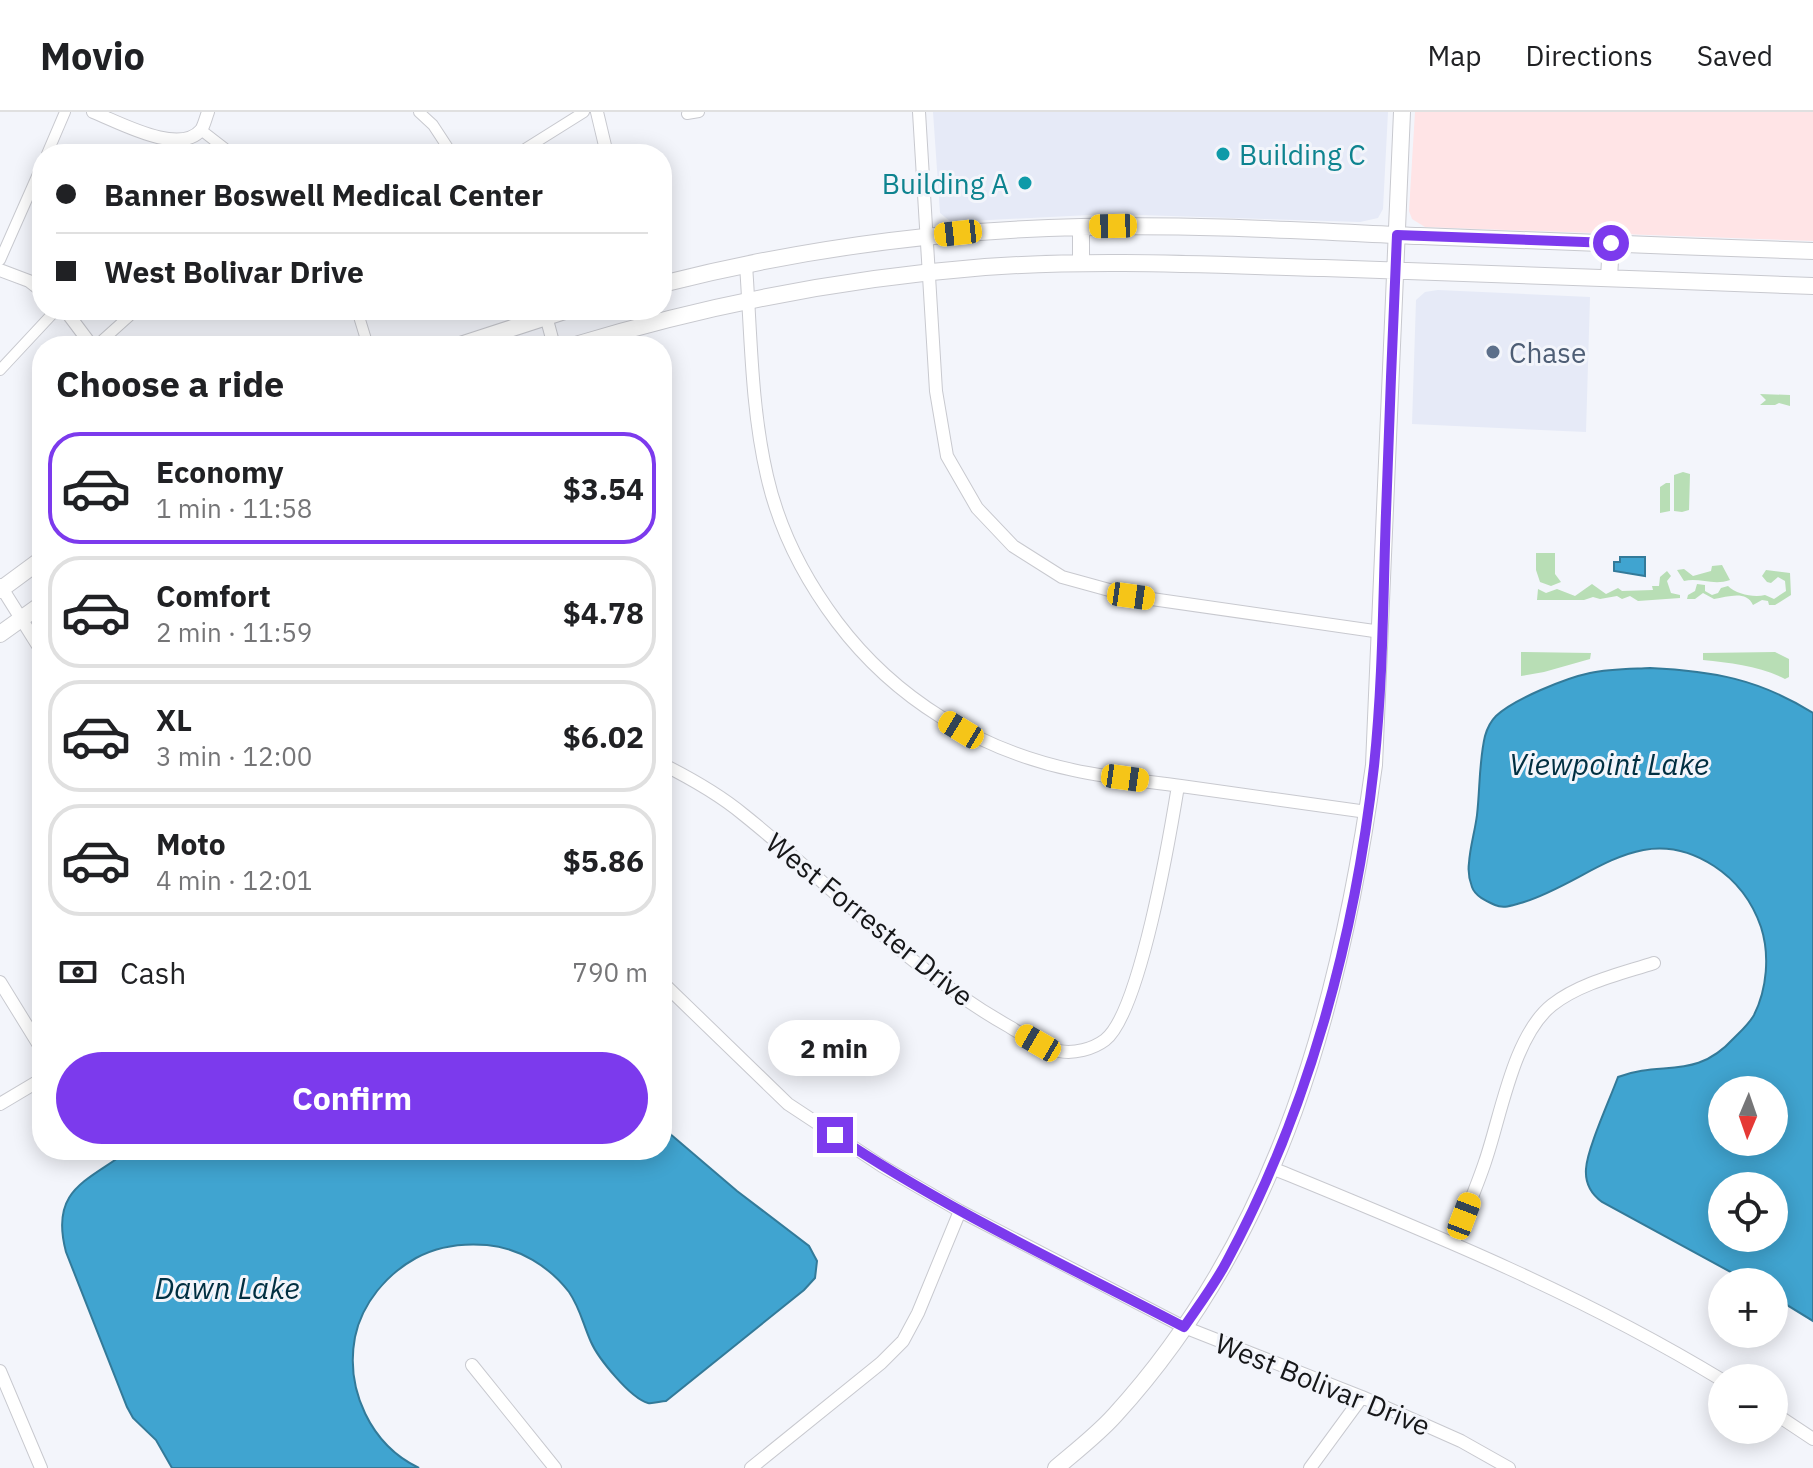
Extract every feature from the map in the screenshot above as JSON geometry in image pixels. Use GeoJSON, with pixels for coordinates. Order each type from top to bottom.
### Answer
{"type":"FeatureCollection","features":[{"type":"Feature","properties":{"kind":"street"},"geometry":{"type":"LineString","coordinates":[[51,144],[65,112]]}},
{"type":"Feature","properties":{"kind":"street"},"geometry":{"type":"LineString","coordinates":[[93,112],[170,141],[187,139],[201,130],[208,112]]}},
{"type":"Feature","properties":{"kind":"street"},"geometry":{"type":"LineString","coordinates":[[419,112],[433,125],[445,144]]}},
{"type":"Feature","properties":{"kind":"street"},"geometry":{"type":"LineString","coordinates":[[533,144],[584,112]]}},
{"type":"Feature","properties":{"kind":"street"},"geometry":{"type":"LineString","coordinates":[[597,112],[605,144]]}},
{"type":"Feature","properties":{"kind":"street"},"geometry":{"type":"LineString","coordinates":[[687,114],[699,112]]}},
{"type":"Feature","properties":{"kind":"street"},"geometry":{"type":"LineString","coordinates":[[919,112],[936,391],[947,456],[977,508],[1013,546],[1062,577],[1131,596],[1381,632]]}},
{"type":"Feature","properties":{"kind":"street"},"geometry":{"type":"LineString","coordinates":[[1056,1468],[1113,1418],[1154,1369],[1225,1264],[1272,1168],[1302,1090],[1323,1023],[1352,907],[1374,765],[1402,112]]}},
{"type":"Feature","properties":{"kind":"street"},"geometry":{"type":"LineString","coordinates":[[201,130],[219,144]]}},
{"type":"Feature","properties":{"kind":"street"},"geometry":{"type":"LineString","coordinates":[[0,260],[32,188]]}},
{"type":"Feature","properties":{"kind":"street"},"geometry":{"type":"LineString","coordinates":[[672,282],[746,265],[926,237],[1081,227],[1144,226],[1813,251]]}},
{"type":"Feature","properties":{"kind":"street"},"geometry":{"type":"LineString","coordinates":[[1081,227],[1081,262]]}},
{"type":"Feature","properties":{"kind":"street"},"geometry":{"type":"LineString","coordinates":[[1609,278],[1611,243]]}},
{"type":"Feature","properties":{"kind":"street"},"geometry":{"type":"LineString","coordinates":[[672,318],[832,286],[929,273],[1081,262],[1813,286]]}},
{"type":"Feature","properties":{"kind":"street"},"geometry":{"type":"LineString","coordinates":[[746,265],[758,422],[775,504],[810,583],[858,648],[877,668],[919,703],[982,741],[1028,758],[1076,771],[1367,812]]}},
{"type":"Feature","properties":{"kind":"street"},"geometry":{"type":"LineString","coordinates":[[0,270],[32,283]]}},
{"type":"Feature","properties":{"kind":"street"},"geometry":{"type":"LineString","coordinates":[[0,370],[47,320]]}},
{"type":"Feature","properties":{"kind":"street"},"geometry":{"type":"LineString","coordinates":[[73,320],[86,336]]}},
{"type":"Feature","properties":{"kind":"street"},"geometry":{"type":"LineString","coordinates":[[106,336],[124,320]]}},
{"type":"Feature","properties":{"kind":"street"},"geometry":{"type":"LineString","coordinates":[[487,336],[534,320]]}},
{"type":"Feature","properties":{"kind":"street"},"geometry":{"type":"LineString","coordinates":[[608,336],[667,320]]}},
{"type":"Feature","properties":{"kind":"street"},"geometry":{"type":"LineString","coordinates":[[32,566],[1,588],[32,636]]}},
{"type":"Feature","properties":{"kind":"street"},"geometry":{"type":"LineString","coordinates":[[0,634],[32,611]]}},
{"type":"Feature","properties":{"kind":"street","name":"West Forrester Drive"},"geometry":{"type":"LineString","coordinates":[[672,770],[742,813],[896,948],[940,981],[990,1016],[1059,1051],[1082,1051],[1105,1040],[1119,1023],[1129,1000],[1149,928],[1178,786]]}},
{"type":"Feature","properties":{"kind":"street"},"geometry":{"type":"LineString","coordinates":[[1454,1242],[1485,1163],[1516,1064],[1534,1026],[1550,1006],[1572,992],[1654,963]]}},
{"type":"Feature","properties":{"kind":"street"},"geometry":{"type":"LineString","coordinates":[[0,982],[32,1034]]}},
{"type":"Feature","properties":{"kind":"street","name":"West Bolivar Drive"},"geometry":{"type":"LineString","coordinates":[[672,992],[788,1104],[882,1166],[960,1211],[1184,1327],[1362,1397],[1461,1441],[1509,1468]]}},
{"type":"Feature","properties":{"kind":"street"},"geometry":{"type":"LineString","coordinates":[[0,1104],[32,1085]]}},
{"type":"Feature","properties":{"kind":"street"},"geometry":{"type":"LineString","coordinates":[[1272,1168],[1454,1242],[1650,1337],[1708,1372]]}},
{"type":"Feature","properties":{"kind":"street"},"geometry":{"type":"LineString","coordinates":[[751,1468],[881,1363],[903,1341],[918,1313],[960,1211]]}},
{"type":"Feature","properties":{"kind":"street"},"geometry":{"type":"LineString","coordinates":[[472,1365],[555,1468]]}},
{"type":"Feature","properties":{"kind":"street"},"geometry":{"type":"LineString","coordinates":[[0,1371],[41,1468]]}},
{"type":"Feature","properties":{"kind":"street"},"geometry":{"type":"LineString","coordinates":[[1310,1468],[1362,1397]]}},
{"type":"Feature","properties":{"kind":"street"},"geometry":{"type":"LineString","coordinates":[[1788,1422],[1813,1439]]}},
{"type":"Feature","properties":{"kind":"shaded area"},"geometry":{"type":"Polygon","coordinates":[[[933,112],[1388,112],[1383,209],[1378,218],[1360,222],[1109,214],[951,222],[940,213],[933,112]]]}},
{"type":"Feature","properties":{"kind":"shaded area"},"geometry":{"type":"Polygon","coordinates":[[[1415,112],[1813,112],[1813,241],[1425,227],[1412,219],[1409,211],[1415,112]]]}},
{"type":"Feature","properties":{"kind":"shaded area"},"geometry":{"type":"Polygon","coordinates":[[[1425,292],[1590,297],[1586,432],[1412,424],[1416,300],[1425,292]]]}},
{"type":"Feature","properties":{"kind":"green space"},"geometry":{"type":"Polygon","coordinates":[[[1760,394],[1790,395],[1790,406],[1779,403],[1760,405],[1766,400],[1760,394]]]}},
{"type":"Feature","properties":{"kind":"green space"},"geometry":{"type":"Polygon","coordinates":[[[1683,472],[1690,474],[1689,510],[1674,511],[1674,475],[1683,472]]]}},
{"type":"Feature","properties":{"kind":"green space"},"geometry":{"type":"Polygon","coordinates":[[[1670,483],[1670,511],[1660,513],[1660,487],[1670,483]]]}},
{"type":"Feature","properties":{"kind":"green space"},"geometry":{"type":"Polygon","coordinates":[[[1536,553],[1555,553],[1555,574],[1561,582],[1551,586],[1540,582],[1536,553]]]}},
{"type":"Feature","properties":{"kind":"green space"},"geometry":{"type":"Polygon","coordinates":[[[1722,565],[1730,580],[1684,581],[1677,570],[1684,569],[1693,576],[1711,571],[1712,566],[1722,565]]]}},
{"type":"Feature","properties":{"kind":"green space"},"geometry":{"type":"Polygon","coordinates":[[[1766,570],[1790,573],[1791,595],[1775,605],[1762,600],[1753,605],[1741,596],[1714,599],[1703,593],[1695,599],[1687,599],[1697,584],[1705,585],[1705,591],[1712,595],[1728,586],[1745,595],[1765,595],[1774,599],[1786,591],[1785,581],[1778,577],[1771,583],[1767,582],[1762,576],[1766,570]]]}},
{"type":"Feature","properties":{"kind":"green space"},"geometry":{"type":"Polygon","coordinates":[[[1667,571],[1671,576],[1667,581],[1671,593],[1680,595],[1680,598],[1638,601],[1630,596],[1622,599],[1617,596],[1537,600],[1538,589],[1546,593],[1557,589],[1575,596],[1592,584],[1606,594],[1618,588],[1622,591],[1653,590],[1652,586],[1659,586],[1660,577],[1667,571]]]}},
{"type":"Feature","properties":{"kind":"green space"},"geometry":{"type":"Polygon","coordinates":[[[1521,652],[1591,653],[1590,659],[1521,676],[1521,652]]]}},
{"type":"Feature","properties":{"kind":"green space"},"geometry":{"type":"Polygon","coordinates":[[[1775,652],[1789,659],[1789,677],[1785,679],[1755,668],[1703,660],[1703,653],[1775,652]]]}},
{"type":"Feature","properties":{"kind":"water"},"geometry":{"type":"Polygon","coordinates":[[[1620,557],[1645,557],[1645,576],[1614,571],[1614,562],[1620,562],[1620,557]]]}},
{"type":"Feature","properties":{"kind":"water","name":"Viewpoint Lake"},"geometry":{"type":"Polygon","coordinates":[[[1673,669],[1735,679],[1774,692],[1813,713],[1813,1321],[1788,1306],[1788,1268],[1723,1268],[1602,1202],[1592,1192],[1587,1179],[1590,1149],[1618,1077],[1706,1060],[1720,1051],[1754,1015],[1764,983],[1766,949],[1757,918],[1743,892],[1714,866],[1688,853],[1663,848],[1617,858],[1548,892],[1509,906],[1498,906],[1481,898],[1470,881],[1483,746],[1494,718],[1527,696],[1568,679],[1612,670],[1673,669]]]}},
{"type":"Feature","properties":{"kind":"water","name":"Dawn Lake"},"geometry":{"type":"Polygon","coordinates":[[[672,1136],[809,1246],[817,1261],[815,1278],[666,1401],[650,1403],[632,1394],[607,1367],[591,1342],[569,1292],[543,1266],[522,1254],[487,1245],[451,1246],[433,1251],[395,1272],[377,1291],[358,1324],[353,1357],[358,1396],[365,1414],[387,1445],[419,1468],[172,1468],[156,1440],[133,1418],[127,1407],[66,1252],[63,1213],[68,1200],[87,1179],[115,1160],[672,1160],[672,1136]]]}},
{"type":"Feature","properties":{"kind":"place","name":"Building C"},"geometry":{"type":"Point","coordinates":[1223,154]}},
{"type":"Feature","properties":{"kind":"place","name":"Building A"},"geometry":{"type":"Point","coordinates":[1025,183]}},
{"type":"Feature","properties":{"kind":"place","name":"Chase"},"geometry":{"type":"Point","coordinates":[1493,352]}},
{"type":"Feature","properties":{"kind":"route"},"geometry":{"type":"LineString","coordinates":[[835,1135],[960,1211],[1184,1327],[1225,1264],[1272,1168],[1302,1090],[1323,1023],[1352,907],[1374,765],[1397,235],[1611,243]]}}]}
